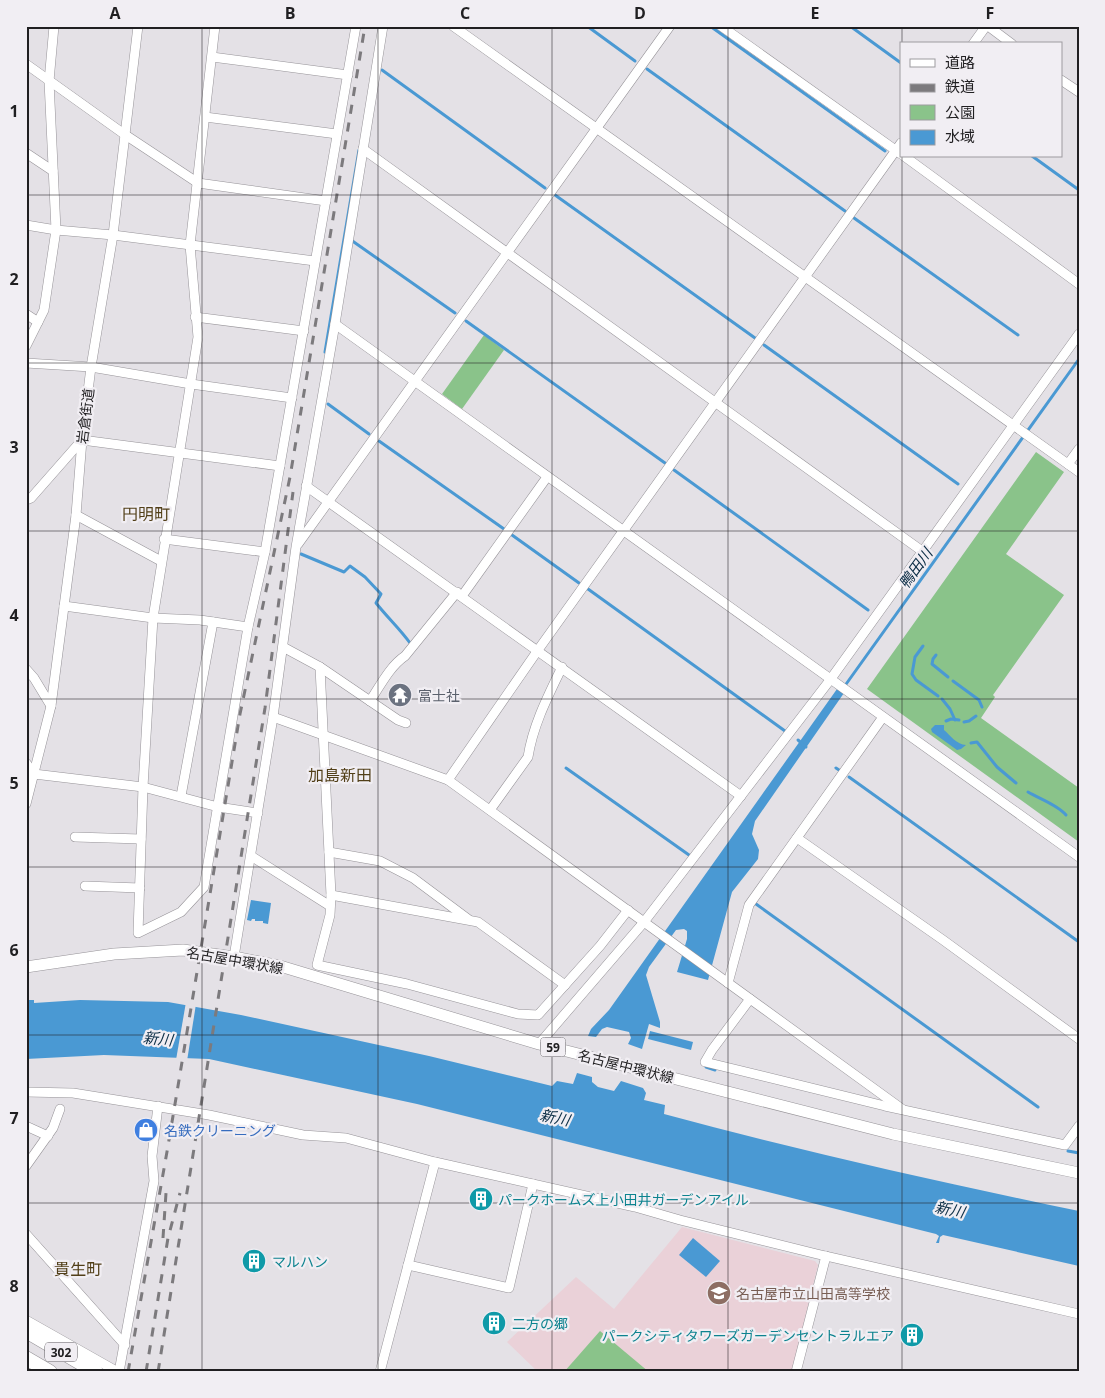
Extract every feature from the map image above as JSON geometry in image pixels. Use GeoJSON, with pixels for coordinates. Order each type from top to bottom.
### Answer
{"type":"FeatureCollection","features":[{"type":"Feature","properties":{"kind":"highway","name":"302"},"geometry":{"type":"LineString","coordinates":[[26,1332],[96,1372]]}},
{"type":"Feature","properties":{"kind":"highway"},"geometry":{"type":"LineString","coordinates":[[26,1341],[80,1372]]}},
{"type":"Feature","properties":{"kind":"highway"},"geometry":{"type":"LineString","coordinates":[[26,1358],[50,1372]]}},
{"type":"Feature","properties":{"kind":"highway","name":"302"},"geometry":{"type":"LineString","coordinates":[[26,1368],[34,1372]]}},
{"type":"Feature","properties":{"kind":"main road","name":"名古屋中環状線"},"geometry":{"type":"LineString","coordinates":[[26,967],[114,954],[183,950],[234,957],[280,966],[539,1044],[893,1134],[1079,1173]]}},
{"type":"Feature","properties":{"kind":"street"},"geometry":{"type":"LineString","coordinates":[[26,346],[44,310],[56,230],[49,81],[54,26]]}},
{"type":"Feature","properties":{"kind":"street","name":"岩倉街道"},"geometry":{"type":"LineString","coordinates":[[26,804],[51,706],[76,515],[82,440],[91,367],[113,235],[138,26]]}},
{"type":"Feature","properties":{"kind":"street"},"geometry":{"type":"LineString","coordinates":[[215,26],[190,245],[198,336],[164,539],[153,618],[143,787],[138,933],[181,912],[204,887],[248,628],[265,552],[356,26]]}},
{"type":"Feature","properties":{"kind":"street"},"geometry":{"type":"LineString","coordinates":[[234,957],[273,717],[296,547],[335,324],[383,26]]}},
{"type":"Feature","properties":{"kind":"street"},"geometry":{"type":"LineString","coordinates":[[453,26],[1079,472]]}},
{"type":"Feature","properties":{"kind":"street"},"geometry":{"type":"LineString","coordinates":[[296,547],[670,26]]}},
{"type":"Feature","properties":{"kind":"street"},"geometry":{"type":"LineString","coordinates":[[721,26],[900,150]]}},
{"type":"Feature","properties":{"kind":"street"},"geometry":{"type":"LineString","coordinates":[[975,42],[987,26],[1009,42]]}},
{"type":"Feature","properties":{"kind":"street"},"geometry":{"type":"LineString","coordinates":[[212,57],[348,75]]}},
{"type":"Feature","properties":{"kind":"street"},"geometry":{"type":"LineString","coordinates":[[26,64],[124,134],[198,183],[326,201]]}},
{"type":"Feature","properties":{"kind":"street"},"geometry":{"type":"LineString","coordinates":[[1062,81],[1079,92]]}},
{"type":"Feature","properties":{"kind":"street"},"geometry":{"type":"LineString","coordinates":[[205,117],[338,134]]}},
{"type":"Feature","properties":{"kind":"street"},"geometry":{"type":"LineString","coordinates":[[363,150],[922,551]]}},
{"type":"Feature","properties":{"kind":"street"},"geometry":{"type":"LineString","coordinates":[[448,780],[538,650],[900,152]]}},
{"type":"Feature","properties":{"kind":"street"},"geometry":{"type":"LineString","coordinates":[[26,153],[53,171]]}},
{"type":"Feature","properties":{"kind":"street"},"geometry":{"type":"LineString","coordinates":[[910,158],[1079,284]]}},
{"type":"Feature","properties":{"kind":"street"},"geometry":{"type":"LineString","coordinates":[[26,225],[315,261]]}},
{"type":"Feature","properties":{"kind":"street"},"geometry":{"type":"LineString","coordinates":[[26,314],[38,322]]}},
{"type":"Feature","properties":{"kind":"street"},"geometry":{"type":"LineString","coordinates":[[196,317],[304,330]]}},
{"type":"Feature","properties":{"kind":"street"},"geometry":{"type":"LineString","coordinates":[[335,324],[1079,858]]}},
{"type":"Feature","properties":{"kind":"street"},"geometry":{"type":"LineString","coordinates":[[539,1044],[644,922],[741,796],[833,682],[922,551],[1016,427],[1079,334]]}},
{"type":"Feature","properties":{"kind":"street"},"geometry":{"type":"LineString","coordinates":[[26,363],[91,367],[191,384],[292,398]]}},
{"type":"Feature","properties":{"kind":"street"},"geometry":{"type":"LineString","coordinates":[[26,500],[31,498],[82,440],[280,466]]}},
{"type":"Feature","properties":{"kind":"street"},"geometry":{"type":"LineString","coordinates":[[1068,464],[1079,449]]}},
{"type":"Feature","properties":{"kind":"street"},"geometry":{"type":"LineString","coordinates":[[370,701],[388,674],[460,594],[547,477]]}},
{"type":"Feature","properties":{"kind":"street"},"geometry":{"type":"LineString","coordinates":[[306,486],[741,796]]}},
{"type":"Feature","properties":{"kind":"street"},"geometry":{"type":"LineString","coordinates":[[76,515],[161,561]]}},
{"type":"Feature","properties":{"kind":"street"},"geometry":{"type":"LineString","coordinates":[[164,539],[265,552]]}},
{"type":"Feature","properties":{"kind":"street"},"geometry":{"type":"LineString","coordinates":[[64,606],[153,618],[213,622],[248,628]]}},
{"type":"Feature","properties":{"kind":"street"},"geometry":{"type":"LineString","coordinates":[[181,796],[213,622]]}},
{"type":"Feature","properties":{"kind":"street"},"geometry":{"type":"LineString","coordinates":[[283,647],[320,667],[406,723]]}},
{"type":"Feature","properties":{"kind":"street"},"geometry":{"type":"LineString","coordinates":[[320,667],[331,895],[327,933],[318,964],[407,984],[518,1014],[538,1015],[600,946],[628,910]]}},
{"type":"Feature","properties":{"kind":"street"},"geometry":{"type":"LineString","coordinates":[[490,810],[528,757],[529,746],[543,706],[562,668]]}},
{"type":"Feature","properties":{"kind":"street"},"geometry":{"type":"LineString","coordinates":[[26,669],[34,678],[51,706]]}},
{"type":"Feature","properties":{"kind":"street"},"geometry":{"type":"LineString","coordinates":[[273,717],[448,780],[902,1109]]}},
{"type":"Feature","properties":{"kind":"street"},"geometry":{"type":"LineString","coordinates":[[728,983],[749,905],[884,717]]}},
{"type":"Feature","properties":{"kind":"street"},"geometry":{"type":"LineString","coordinates":[[26,763],[34,774],[143,787],[218,807],[258,813]]}},
{"type":"Feature","properties":{"kind":"street"},"geometry":{"type":"LineString","coordinates":[[76,837],[141,839]]}},
{"type":"Feature","properties":{"kind":"street"},"geometry":{"type":"LineString","coordinates":[[798,838],[1079,1039]]}},
{"type":"Feature","properties":{"kind":"street"},"geometry":{"type":"LineString","coordinates":[[329,852],[380,861],[414,878],[470,920]]}},
{"type":"Feature","properties":{"kind":"street"},"geometry":{"type":"LineString","coordinates":[[251,856],[330,906]]}},
{"type":"Feature","properties":{"kind":"street"},"geometry":{"type":"LineString","coordinates":[[85,886],[140,888]]}},
{"type":"Feature","properties":{"kind":"street"},"geometry":{"type":"LineString","coordinates":[[331,895],[478,922],[565,985]]}},
{"type":"Feature","properties":{"kind":"street"},"geometry":{"type":"LineString","coordinates":[[750,999],[705,1062],[902,1109],[1065,1145],[1079,1126]]}},
{"type":"Feature","properties":{"kind":"street"},"geometry":{"type":"LineString","coordinates":[[26,1092],[72,1093],[209,1115],[303,1135],[346,1138],[435,1162],[635,1206],[680,1220],[826,1256],[1079,1314]]}},
{"type":"Feature","properties":{"kind":"street"},"geometry":{"type":"LineString","coordinates":[[26,1320],[118,1372],[125,1345],[154,1181],[152,1156],[158,1106]]}},
{"type":"Feature","properties":{"kind":"street"},"geometry":{"type":"LineString","coordinates":[[26,1166],[53,1128],[60,1109]]}},
{"type":"Feature","properties":{"kind":"street"},"geometry":{"type":"LineString","coordinates":[[26,1126],[48,1136]]}},
{"type":"Feature","properties":{"kind":"street"},"geometry":{"type":"LineString","coordinates":[[380,1372],[435,1162]]}},
{"type":"Feature","properties":{"kind":"street"},"geometry":{"type":"LineString","coordinates":[[408,1265],[509,1288],[533,1184]]}},
{"type":"Feature","properties":{"kind":"street"},"geometry":{"type":"LineString","coordinates":[[26,1234],[125,1345]]}},
{"type":"Feature","properties":{"kind":"street"},"geometry":{"type":"LineString","coordinates":[[796,1372],[826,1256]]}},
{"type":"Feature","properties":{"kind":"shaded area","name":"名古屋市立山田高等学校"},"geometry":{"type":"Polygon","coordinates":[[[682,1227],[815,1261],[818,1265],[792,1372],[538,1372],[507,1342],[576,1277],[614,1309],[682,1227]]]}},
{"type":"Feature","properties":{"kind":"green space"},"geometry":{"type":"Polygon","coordinates":[[[484,335],[504,350],[462,409],[442,394],[484,335]]]}},
{"type":"Feature","properties":{"kind":"green space"},"geometry":{"type":"Polygon","coordinates":[[[1036,452],[1064,472],[1006,554],[1064,595],[993,695],[995,697],[981,718],[1079,788],[1079,842],[867,689],[1036,452]]]}},
{"type":"Feature","properties":{"kind":"green space"},"geometry":{"type":"Polygon","coordinates":[[[600,1331],[649,1372],[564,1372],[600,1331]]]}},
{"type":"Feature","properties":{"kind":"water"},"geometry":{"type":"Polygon","coordinates":[[[837,689],[844,693],[755,821],[752,834],[759,850],[758,859],[732,892],[708,980],[677,972],[687,939],[687,931],[684,929],[676,930],[649,967],[646,975],[660,1022],[660,1028],[649,1024],[642,1049],[628,1044],[631,1038],[629,1032],[607,1027],[602,1029],[596,1037],[588,1036],[591,1029],[609,1010],[837,689]]]}},
{"type":"Feature","properties":{"kind":"water"},"geometry":{"type":"Polygon","coordinates":[[[935,725],[944,725],[944,730],[954,739],[966,745],[957,750],[932,732],[931,729],[935,725]]]}},
{"type":"Feature","properties":{"kind":"water"},"geometry":{"type":"Polygon","coordinates":[[[251,900],[271,903],[268,924],[263,923],[263,921],[255,921],[255,919],[247,920],[251,900]]]}},
{"type":"Feature","properties":{"kind":"water","name":"新川"},"geometry":{"type":"Polygon","coordinates":[[[26,1000],[34,1000],[34,1003],[80,1000],[168,1002],[241,1015],[429,1056],[552,1086],[557,1081],[573,1084],[577,1073],[592,1077],[592,1082],[598,1087],[614,1091],[621,1081],[643,1088],[646,1093],[644,1100],[665,1105],[664,1114],[870,1166],[1079,1211],[1079,1266],[943,1235],[940,1237],[939,1243],[936,1243],[939,1236],[936,1234],[417,1104],[209,1059],[104,1055],[26,1059],[26,1000]]]}},
{"type":"Feature","properties":{"kind":"water"},"geometry":{"type":"Polygon","coordinates":[[[650,1031],[693,1042],[691,1050],[648,1039],[650,1031]]]}},
{"type":"Feature","properties":{"kind":"water"},"geometry":{"type":"Polygon","coordinates":[[[693,1238],[720,1261],[706,1277],[679,1255],[693,1238]]]}},
{"type":"Feature","properties":{"kind":"pier"},"geometry":{"type":"Polygon","coordinates":[[[186,1002],[196,1004],[187,1061],[176,1060],[186,1002]]]}},
{"type":"Feature","properties":{"kind":"waterway"},"geometry":{"type":"LineString","coordinates":[[587,26],[635,61]]}},
{"type":"Feature","properties":{"kind":"waterway"},"geometry":{"type":"LineString","coordinates":[[710,26],[885,151]]}},
{"type":"Feature","properties":{"kind":"waterway"},"geometry":{"type":"LineString","coordinates":[[850,26],[900,62]]}},
{"type":"Feature","properties":{"kind":"waterway"},"geometry":{"type":"LineString","coordinates":[[647,69],[845,211]]}},
{"type":"Feature","properties":{"kind":"waterway"},"geometry":{"type":"LineString","coordinates":[[382,70],[545,188]]}},
{"type":"Feature","properties":{"kind":"waterway"},"geometry":{"type":"LineString","coordinates":[[325,352],[359,150]]}},
{"type":"Feature","properties":{"kind":"waterway"},"geometry":{"type":"LineString","coordinates":[[1035,158],[1079,190]]}},
{"type":"Feature","properties":{"kind":"waterway"},"geometry":{"type":"LineString","coordinates":[[555,195],[755,338]]}},
{"type":"Feature","properties":{"kind":"waterway"},"geometry":{"type":"LineString","coordinates":[[854,218],[1018,335]]}},
{"type":"Feature","properties":{"kind":"waterway"},"geometry":{"type":"LineString","coordinates":[[351,240],[455,313]]}},
{"type":"Feature","properties":{"kind":"waterway"},"geometry":{"type":"LineString","coordinates":[[466,321],[665,463]]}},
{"type":"Feature","properties":{"kind":"waterway"},"geometry":{"type":"LineString","coordinates":[[764,345],[958,484]]}},
{"type":"Feature","properties":{"kind":"waterway","name":"鴨田川"},"geometry":{"type":"LineString","coordinates":[[844,687],[1079,359]]}},
{"type":"Feature","properties":{"kind":"waterway"},"geometry":{"type":"LineString","coordinates":[[328,404],[369,434]]}},
{"type":"Feature","properties":{"kind":"waterway"},"geometry":{"type":"LineString","coordinates":[[379,441],[504,529]]}},
{"type":"Feature","properties":{"kind":"waterway"},"geometry":{"type":"LineString","coordinates":[[674,470],[868,610]]}},
{"type":"Feature","properties":{"kind":"waterway"},"geometry":{"type":"LineString","coordinates":[[512,535],[579,583]]}},
{"type":"Feature","properties":{"kind":"waterway"},"geometry":{"type":"LineString","coordinates":[[301,554],[344,572],[350,566],[365,577],[381,594],[376,603],[410,643]]}},
{"type":"Feature","properties":{"kind":"waterway"},"geometry":{"type":"LineString","coordinates":[[588,589],[785,731]]}},
{"type":"Feature","properties":{"kind":"waterway"},"geometry":{"type":"LineString","coordinates":[[923,646],[915,657],[912,674],[916,680],[938,696]]}},
{"type":"Feature","properties":{"kind":"waterway"},"geometry":{"type":"LineString","coordinates":[[936,655],[932,664],[948,677]]}},
{"type":"Feature","properties":{"kind":"waterway"},"geometry":{"type":"LineString","coordinates":[[953,681],[979,700],[982,707]]}},
{"type":"Feature","properties":{"kind":"waterway"},"geometry":{"type":"LineString","coordinates":[[942,699],[950,709],[955,720]]}},
{"type":"Feature","properties":{"kind":"waterway"},"geometry":{"type":"LineString","coordinates":[[964,722],[976,716]]}},
{"type":"Feature","properties":{"kind":"waterway"},"geometry":{"type":"LineString","coordinates":[[946,721],[951,719],[959,720]]}},
{"type":"Feature","properties":{"kind":"waterway","name":"鴨田川"},"geometry":{"type":"LineString","coordinates":[[798,740],[806,747]]}},
{"type":"Feature","properties":{"kind":"waterway"},"geometry":{"type":"LineString","coordinates":[[971,743],[977,742],[997,767],[1016,783]]}},
{"type":"Feature","properties":{"kind":"waterway"},"geometry":{"type":"LineString","coordinates":[[566,768],[689,855]]}},
{"type":"Feature","properties":{"kind":"waterway"},"geometry":{"type":"LineString","coordinates":[[849,777],[1079,942]]}},
{"type":"Feature","properties":{"kind":"waterway"},"geometry":{"type":"LineString","coordinates":[[1028,792],[1054,805],[1066,815]]}},
{"type":"Feature","properties":{"kind":"waterway"},"geometry":{"type":"LineString","coordinates":[[756,904],[1038,1107]]}},
{"type":"Feature","properties":{"kind":"waterway"},"geometry":{"type":"LineString","coordinates":[[706,1067],[715,1070]]}},
{"type":"Feature","properties":{"kind":"waterway"},"geometry":{"type":"LineString","coordinates":[[1068,1151],[1079,1153]]}},
{"type":"Feature","properties":{"kind":"railway"},"geometry":{"type":"LineString","coordinates":[[128,1372],[168,1146],[240,714],[290,477],[365,26]]}},
{"type":"Feature","properties":{"kind":"railway"},"geometry":{"type":"LineString","coordinates":[[158,1372],[265,708],[293,492]]}},
{"type":"Feature","properties":{"kind":"railway"},"geometry":{"type":"LineString","coordinates":[[163,1238],[166,1193]]}},
{"type":"Feature","properties":{"kind":"railway"},"geometry":{"type":"LineString","coordinates":[[146,1372],[168,1238],[180,1193]]}},
{"type":"Feature","properties":{"kind":"place","name":"富士社"},"geometry":{"type":"Point","coordinates":[400,695]}},
{"type":"Feature","properties":{"kind":"place","name":"名鉄クリーニング"},"geometry":{"type":"Point","coordinates":[146,1130]}},
{"type":"Feature","properties":{"kind":"place","name":"パークホームズ上小田井ガーデンアイル"},"geometry":{"type":"Point","coordinates":[481,1199]}},
{"type":"Feature","properties":{"kind":"place","name":"マルハン"},"geometry":{"type":"Point","coordinates":[254,1261]}},
{"type":"Feature","properties":{"kind":"place","name":"名古屋市立山田高等学校"},"geometry":{"type":"Point","coordinates":[719,1293]}},
{"type":"Feature","properties":{"kind":"place","name":"二方の郷"},"geometry":{"type":"Point","coordinates":[494,1323]}},
{"type":"Feature","properties":{"kind":"place","name":"パークシティタワーズガーデンセントラルエア"},"geometry":{"type":"Point","coordinates":[912,1335]}},
{"type":"Feature","properties":{"kind":"district","name":"円明町"},"geometry":{"type":"Point","coordinates":[146,514]}},
{"type":"Feature","properties":{"kind":"district","name":"加島新田"},"geometry":{"type":"Point","coordinates":[340,775]}},
{"type":"Feature","properties":{"kind":"district","name":"貴生町"},"geometry":{"type":"Point","coordinates":[78,1269]}}]}
